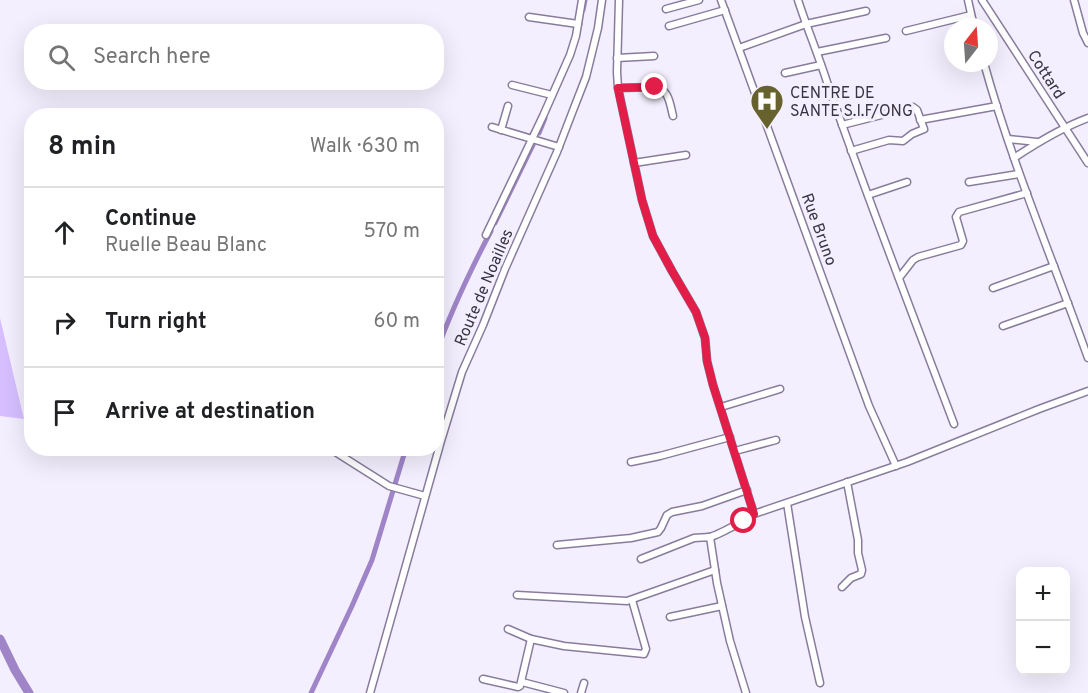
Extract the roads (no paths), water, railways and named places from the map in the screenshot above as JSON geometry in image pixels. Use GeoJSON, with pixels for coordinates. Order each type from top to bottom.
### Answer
{"type":"FeatureCollection","features":[{"type":"Feature","properties":{"kind":"street"},"geometry":{"type":"LineString","coordinates":[[486,235],[570,55],[576,36],[582,0]]}},
{"type":"Feature","properties":{"kind":"street","name":"Route de Noailles"},"geometry":{"type":"LineString","coordinates":[[444,432],[462,372],[504,269],[559,147],[586,77],[602,0]]}},
{"type":"Feature","properties":{"kind":"street"},"geometry":{"type":"LineString","coordinates":[[619,0],[618,88],[642,200],[653,236],[696,312],[705,338],[707,361],[713,385],[754,514]]}},
{"type":"Feature","properties":{"kind":"street"},"geometry":{"type":"LineString","coordinates":[[666,9],[699,0]]}},
{"type":"Feature","properties":{"kind":"street","name":"Rue Bruno"},"geometry":{"type":"LineString","coordinates":[[721,0],[869,406],[896,466]]}},
{"type":"Feature","properties":{"kind":"street"},"geometry":{"type":"LineString","coordinates":[[798,0],[851,151],[954,424]]}},
{"type":"Feature","properties":{"kind":"street"},"geometry":{"type":"LineString","coordinates":[[968,0],[972,18]]}},
{"type":"Feature","properties":{"kind":"street"},"geometry":{"type":"LineString","coordinates":[[982,0],[987,0]]}},
{"type":"Feature","properties":{"kind":"street","name":"Cottard"},"geometry":{"type":"LineString","coordinates":[[982,0],[1088,163]]}},
{"type":"Feature","properties":{"kind":"street"},"geometry":{"type":"LineString","coordinates":[[1074,0],[1088,43]]}},
{"type":"Feature","properties":{"kind":"street"},"geometry":{"type":"LineString","coordinates":[[669,26],[725,10]]}},
{"type":"Feature","properties":{"kind":"street"},"geometry":{"type":"LineString","coordinates":[[739,48],[806,24],[866,11]]}},
{"type":"Feature","properties":{"kind":"street"},"geometry":{"type":"LineString","coordinates":[[906,31],[971,15]]}},
{"type":"Feature","properties":{"kind":"street"},"geometry":{"type":"LineString","coordinates":[[529,17],[578,24]]}},
{"type":"Feature","properties":{"kind":"street"},"geometry":{"type":"LineString","coordinates":[[817,52],[886,38]]}},
{"type":"Feature","properties":{"kind":"street"},"geometry":{"type":"LineString","coordinates":[[617,58],[654,56]]}},
{"type":"Feature","properties":{"kind":"street"},"geometry":{"type":"LineString","coordinates":[[785,73],[821,65]]}},
{"type":"Feature","properties":{"kind":"street"},"geometry":{"type":"LineString","coordinates":[[987,72],[1019,174],[1088,358]]}},
{"type":"Feature","properties":{"kind":"street"},"geometry":{"type":"LineString","coordinates":[[512,85],[552,96]]}},
{"type":"Feature","properties":{"kind":"street"},"geometry":{"type":"LineString","coordinates":[[618,88],[660,88],[666,92],[674,116]]}},
{"type":"Feature","properties":{"kind":"street"},"geometry":{"type":"LineString","coordinates":[[501,130],[508,106]]}},
{"type":"Feature","properties":{"kind":"street"},"geometry":{"type":"LineString","coordinates":[[920,120],[997,106]]}},
{"type":"Feature","properties":{"kind":"street"},"geometry":{"type":"LineString","coordinates":[[842,124],[909,107],[916,110],[920,120],[923,130],[912,134],[905,140],[889,140],[851,151]]}},
{"type":"Feature","properties":{"kind":"street"},"geometry":{"type":"LineString","coordinates":[[1014,158],[1064,127],[1088,117]]}},
{"type":"Feature","properties":{"kind":"street"},"geometry":{"type":"LineString","coordinates":[[492,127],[559,147]]}},
{"type":"Feature","properties":{"kind":"street"},"geometry":{"type":"LineString","coordinates":[[1008,139],[1038,142]]}},
{"type":"Feature","properties":{"kind":"street"},"geometry":{"type":"LineString","coordinates":[[634,164],[686,155]]}},
{"type":"Feature","properties":{"kind":"street"},"geometry":{"type":"LineString","coordinates":[[969,182],[1019,174]]}},
{"type":"Feature","properties":{"kind":"street"},"geometry":{"type":"LineString","coordinates":[[868,195],[907,182]]}},
{"type":"Feature","properties":{"kind":"street"},"geometry":{"type":"LineString","coordinates":[[899,278],[918,257],[962,245],[963,241],[956,217],[959,212],[1027,194]]}},
{"type":"Feature","properties":{"kind":"street"},"geometry":{"type":"LineString","coordinates":[[993,288],[1054,266]]}},
{"type":"Feature","properties":{"kind":"street"},"geometry":{"type":"LineString","coordinates":[[1003,326],[1068,303]]}},
{"type":"Feature","properties":{"kind":"street"},"geometry":{"type":"LineString","coordinates":[[721,407],[780,389]]}},
{"type":"Feature","properties":{"kind":"street"},"geometry":{"type":"LineString","coordinates":[[641,559],[694,538],[710,537],[754,514],[896,466],[1088,391]]}},
{"type":"Feature","properties":{"kind":"street"},"geometry":{"type":"LineString","coordinates":[[631,462],[730,437]]}},
{"type":"Feature","properties":{"kind":"street"},"geometry":{"type":"LineString","coordinates":[[735,451],[776,440]]}},
{"type":"Feature","properties":{"kind":"street"},"geometry":{"type":"LineString","coordinates":[[342,456],[389,486],[425,496]]}},
{"type":"Feature","properties":{"kind":"street","name":"Route de Noailles"},"geometry":{"type":"LineString","coordinates":[[370,693],[437,456]]}},
{"type":"Feature","properties":{"kind":"street"},"geometry":{"type":"LineString","coordinates":[[842,586],[850,578],[861,574],[862,570],[847,483]]}},
{"type":"Feature","properties":{"kind":"street"},"geometry":{"type":"LineString","coordinates":[[557,545],[632,538],[658,532],[667,515],[672,512],[702,506],[747,490]]}},
{"type":"Feature","properties":{"kind":"street"},"geometry":{"type":"LineString","coordinates":[[787,503],[805,617],[820,683]]}},
{"type":"Feature","properties":{"kind":"street"},"geometry":{"type":"LineString","coordinates":[[710,537],[730,641],[746,693]]}},
{"type":"Feature","properties":{"kind":"street"},"geometry":{"type":"LineString","coordinates":[[517,595],[632,600],[716,570]]}},
{"type":"Feature","properties":{"kind":"street"},"geometry":{"type":"LineString","coordinates":[[508,629],[531,639],[564,646],[644,654],[645,649],[632,600]]}},
{"type":"Feature","properties":{"kind":"street"},"geometry":{"type":"LineString","coordinates":[[670,617],[722,606]]}},
{"type":"Feature","properties":{"kind":"street"},"geometry":{"type":"LineString","coordinates":[[483,679],[520,686],[531,639]]}},
{"type":"Feature","properties":{"kind":"street"},"geometry":{"type":"LineString","coordinates":[[522,682],[564,693]]}},
{"type":"Feature","properties":{"kind":"street"},"geometry":{"type":"LineString","coordinates":[[581,693],[584,683]]}},
{"type":"Feature","properties":{"kind":"waterway"},"geometry":{"type":"LineString","coordinates":[[583,10],[585,0]]}},
{"type":"Feature","properties":{"kind":"waterway"},"geometry":{"type":"LineString","coordinates":[[539,133],[545,118]]}},
{"type":"Feature","properties":{"kind":"waterway"},"geometry":{"type":"LineString","coordinates":[[495,223],[533,145]]}},
{"type":"Feature","properties":{"kind":"waterway"},"geometry":{"type":"LineString","coordinates":[[444,332],[461,291],[491,231]]}},
{"type":"Feature","properties":{"kind":"waterway"},"geometry":{"type":"LineString","coordinates":[[311,693],[372,560],[404,456]]}},
{"type":"Feature","properties":{"kind":"waterway"},"geometry":{"type":"LineString","coordinates":[[0,639],[29,693]]}},
{"type":"Feature","properties":{"kind":"place","name":"CENTRE DE SANTE S.I.F/ONG"},"geometry":{"type":"Point","coordinates":[767,130]}}]}
